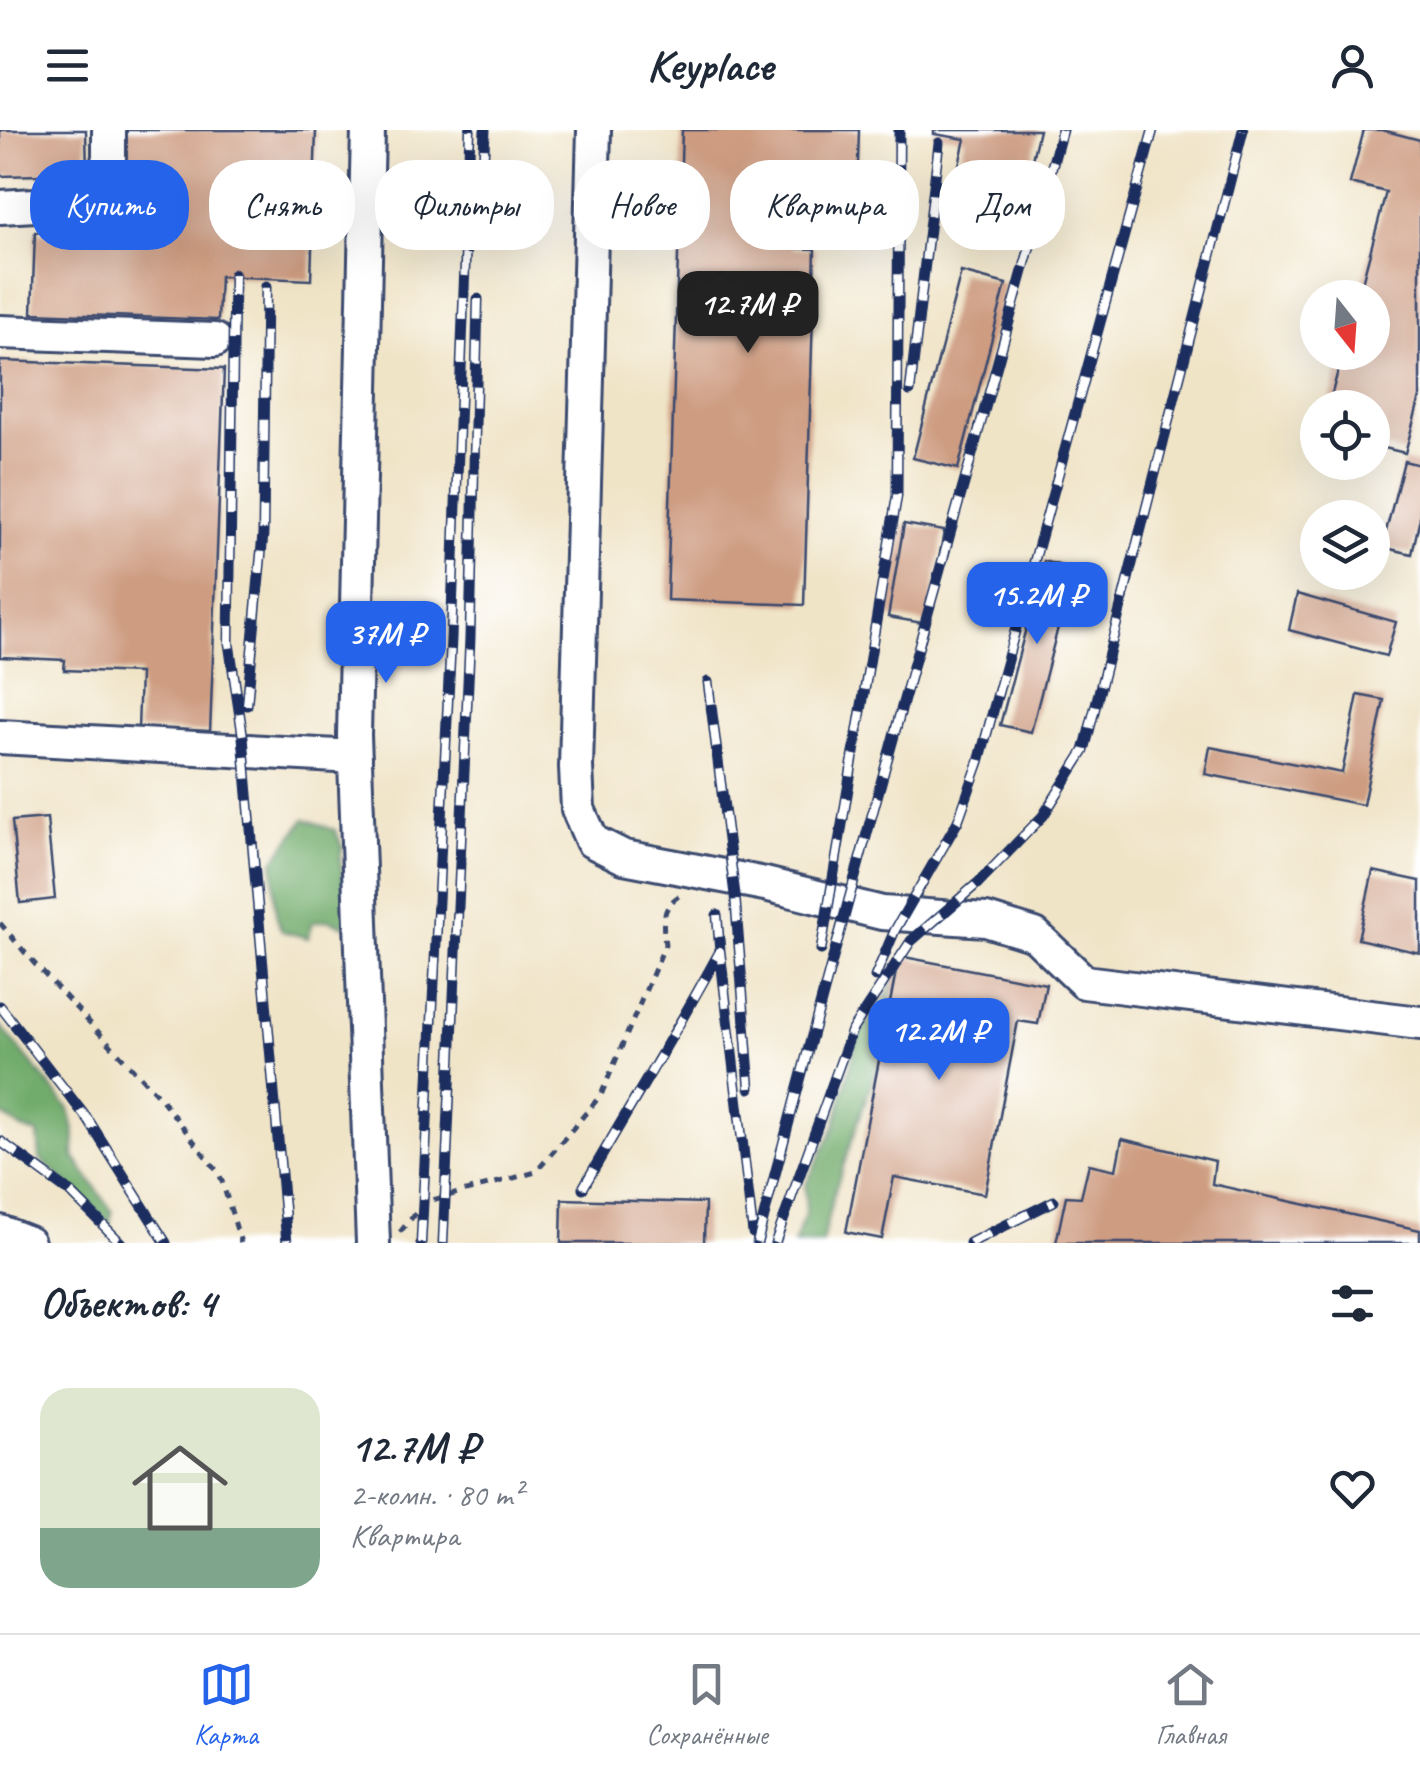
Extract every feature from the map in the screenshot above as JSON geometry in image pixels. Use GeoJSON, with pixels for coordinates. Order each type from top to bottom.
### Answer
{"type":"FeatureCollection","features":[{"type":"Feature","properties":{"kind":"street"},"geometry":{"type":"LineString","coordinates":[[0,208],[71,203],[102,189],[109,130]]}},
{"type":"Feature","properties":{"kind":"street"},"geometry":{"type":"LineString","coordinates":[[368,130],[355,757],[373,1243]]}},
{"type":"Feature","properties":{"kind":"street"},"geometry":{"type":"LineString","coordinates":[[594,130],[578,809],[592,841],[624,857],[882,913],[986,920],[1035,935],[1084,982],[1420,1023]]}},
{"type":"Feature","properties":{"kind":"street"},"geometry":{"type":"LineString","coordinates":[[0,332],[215,340]]}},
{"type":"Feature","properties":{"kind":"street"},"geometry":{"type":"LineString","coordinates":[[0,737],[355,757]]}},
{"type":"Feature","properties":{"kind":"street"},"geometry":{"type":"LineString","coordinates":[[0,1232],[28,1243]]}},
{"type":"Feature","properties":{"kind":"path"},"geometry":{"type":"LineString","coordinates":[[394,1243],[425,1202],[536,1172],[601,1095],[665,945],[662,919],[670,901],[690,888],[700,872]]}},
{"type":"Feature","properties":{"kind":"path"},"geometry":{"type":"LineString","coordinates":[[0,922],[162,1100],[220,1175],[242,1243]]}},
{"type":"Feature","properties":{"kind":"green space"},"geometry":{"type":"Polygon","coordinates":[[[305,819],[335,830],[343,847],[340,859],[349,909],[344,926],[329,920],[313,922],[308,938],[282,931],[275,906],[273,862],[305,819]]]}},
{"type":"Feature","properties":{"kind":"green space"},"geometry":{"type":"Polygon","coordinates":[[[895,977],[879,1061],[833,1196],[822,1243],[794,1243],[806,1212],[805,1186],[835,1126],[858,1034],[881,1006],[895,977]]]}},
{"type":"Feature","properties":{"kind":"green space"},"geometry":{"type":"Polygon","coordinates":[[[0,1025],[69,1109],[75,1134],[74,1157],[112,1211],[110,1224],[40,1159],[38,1134],[22,1129],[0,1113],[0,1025]]]}},
{"type":"Feature","properties":{"kind":"building"},"geometry":{"type":"Polygon","coordinates":[[[0,130],[86,130],[87,160],[30,160],[30,175],[0,176],[0,130]]]}},
{"type":"Feature","properties":{"kind":"building"},"geometry":{"type":"Polygon","coordinates":[[[125,130],[316,130],[315,160],[209,160],[209,250],[312,250],[311,280],[220,276],[218,320],[32,313],[34,250],[189,250],[189,160],[124,160],[125,130]]]}},
{"type":"Feature","properties":{"kind":"building"},"geometry":{"type":"Polygon","coordinates":[[[682,130],[859,130],[858,160],[730,160],[730,250],[815,250],[804,605],[667,600],[678,250],[710,250],[710,160],[681,160],[682,130]]]}},
{"type":"Feature","properties":{"kind":"building"},"geometry":{"type":"Polygon","coordinates":[[[934,130],[1039,130],[1032,160],[960,160],[965,139],[934,134],[934,130]]]}},
{"type":"Feature","properties":{"kind":"building"},"geometry":{"type":"Polygon","coordinates":[[[1364,130],[1382,130],[1420,140],[1420,397],[1405,453],[1390,449],[1390,390],[1333,390],[1338,370],[1390,370],[1390,280],[1363,280],[1386,192],[1350,183],[1364,130]]]}},
{"type":"Feature","properties":{"kind":"building"},"geometry":{"type":"Polygon","coordinates":[[[961,272],[1006,284],[958,469],[913,458],[961,272]]]}},
{"type":"Feature","properties":{"kind":"building"},"geometry":{"type":"Polygon","coordinates":[[[0,361],[224,369],[210,733],[138,730],[140,673],[64,670],[65,660],[0,657],[0,361]]]}},
{"type":"Feature","properties":{"kind":"building"},"geometry":{"type":"Polygon","coordinates":[[[1404,461],[1420,465],[1420,518],[1412,554],[1390,549],[1390,516],[1404,461]]]}},
{"type":"Feature","properties":{"kind":"building"},"geometry":{"type":"Polygon","coordinates":[[[904,524],[944,531],[928,624],[888,617],[904,524]]]}},
{"type":"Feature","properties":{"kind":"building"},"geometry":{"type":"Polygon","coordinates":[[[1044,561],[1073,569],[1031,732],[1000,725],[1044,561]]]}},
{"type":"Feature","properties":{"kind":"building"},"geometry":{"type":"Polygon","coordinates":[[[1297,594],[1396,622],[1386,656],[1289,630],[1297,594]]]}},
{"type":"Feature","properties":{"kind":"building"},"geometry":{"type":"Polygon","coordinates":[[[1358,695],[1384,700],[1363,805],[1205,774],[1210,747],[1342,773],[1358,695]]]}},
{"type":"Feature","properties":{"kind":"building"},"geometry":{"type":"Polygon","coordinates":[[[47,818],[55,899],[20,903],[12,821],[47,818]]]}},
{"type":"Feature","properties":{"kind":"building"},"geometry":{"type":"Polygon","coordinates":[[[1373,871],[1420,881],[1420,953],[1358,939],[1373,871]]]}},
{"type":"Feature","properties":{"kind":"building"},"geometry":{"type":"Polygon","coordinates":[[[899,956],[1046,984],[1038,1024],[1018,1021],[985,1194],[894,1177],[882,1239],[846,1232],[899,956]]]}},
{"type":"Feature","properties":{"kind":"building"},"geometry":{"type":"Polygon","coordinates":[[[1122,1139],[1215,1161],[1212,1184],[1420,1230],[1420,1243],[1056,1243],[1066,1196],[1081,1197],[1089,1164],[1116,1170],[1122,1139]]]}},
{"type":"Feature","properties":{"kind":"building"},"geometry":{"type":"Polygon","coordinates":[[[562,1199],[705,1203],[704,1243],[561,1243],[562,1199]]]}},
{"type":"Feature","properties":{"kind":"railway"},"geometry":{"type":"LineString","coordinates":[[421,1243],[451,639],[470,130]]}},
{"type":"Feature","properties":{"kind":"railway"},"geometry":{"type":"LineString","coordinates":[[484,160],[485,130]]}},
{"type":"Feature","properties":{"kind":"railway"},"geometry":{"type":"LineString","coordinates":[[821,950],[897,496],[899,130]]}},
{"type":"Feature","properties":{"kind":"railway"},"geometry":{"type":"LineString","coordinates":[[757,1243],[1062,130]]}},
{"type":"Feature","properties":{"kind":"railway"},"geometry":{"type":"LineString","coordinates":[[875,977],[895,930],[958,821],[979,762],[1153,130]]}},
{"type":"Feature","properties":{"kind":"railway"},"geometry":{"type":"LineString","coordinates":[[775,1243],[852,1030],[911,941],[978,883],[1043,816],[1084,751],[1243,130]]}},
{"type":"Feature","properties":{"kind":"railway"},"geometry":{"type":"LineString","coordinates":[[910,391],[939,143]]}},
{"type":"Feature","properties":{"kind":"railway"},"geometry":{"type":"LineString","coordinates":[[234,274],[229,643],[243,737],[287,1243]]}},
{"type":"Feature","properties":{"kind":"railway"},"geometry":{"type":"LineString","coordinates":[[247,705],[263,534],[266,286]]}},
{"type":"Feature","properties":{"kind":"railway"},"geometry":{"type":"LineString","coordinates":[[443,1243],[470,638],[478,299]]}},
{"type":"Feature","properties":{"kind":"railway"},"geometry":{"type":"LineString","coordinates":[[708,682],[735,895],[750,1088]]}},
{"type":"Feature","properties":{"kind":"railway"},"geometry":{"type":"LineString","coordinates":[[717,915],[720,951]]}},
{"type":"Feature","properties":{"kind":"railway"},"geometry":{"type":"LineString","coordinates":[[583,1188],[720,951],[753,1233]]}},
{"type":"Feature","properties":{"kind":"railway"},"geometry":{"type":"LineString","coordinates":[[0,1006],[89,1121],[166,1243]]}},
{"type":"Feature","properties":{"kind":"railway"},"geometry":{"type":"LineString","coordinates":[[0,1141],[71,1193],[121,1243]]}},
{"type":"Feature","properties":{"kind":"railway"},"geometry":{"type":"LineString","coordinates":[[970,1243],[1054,1201]]}}]}
